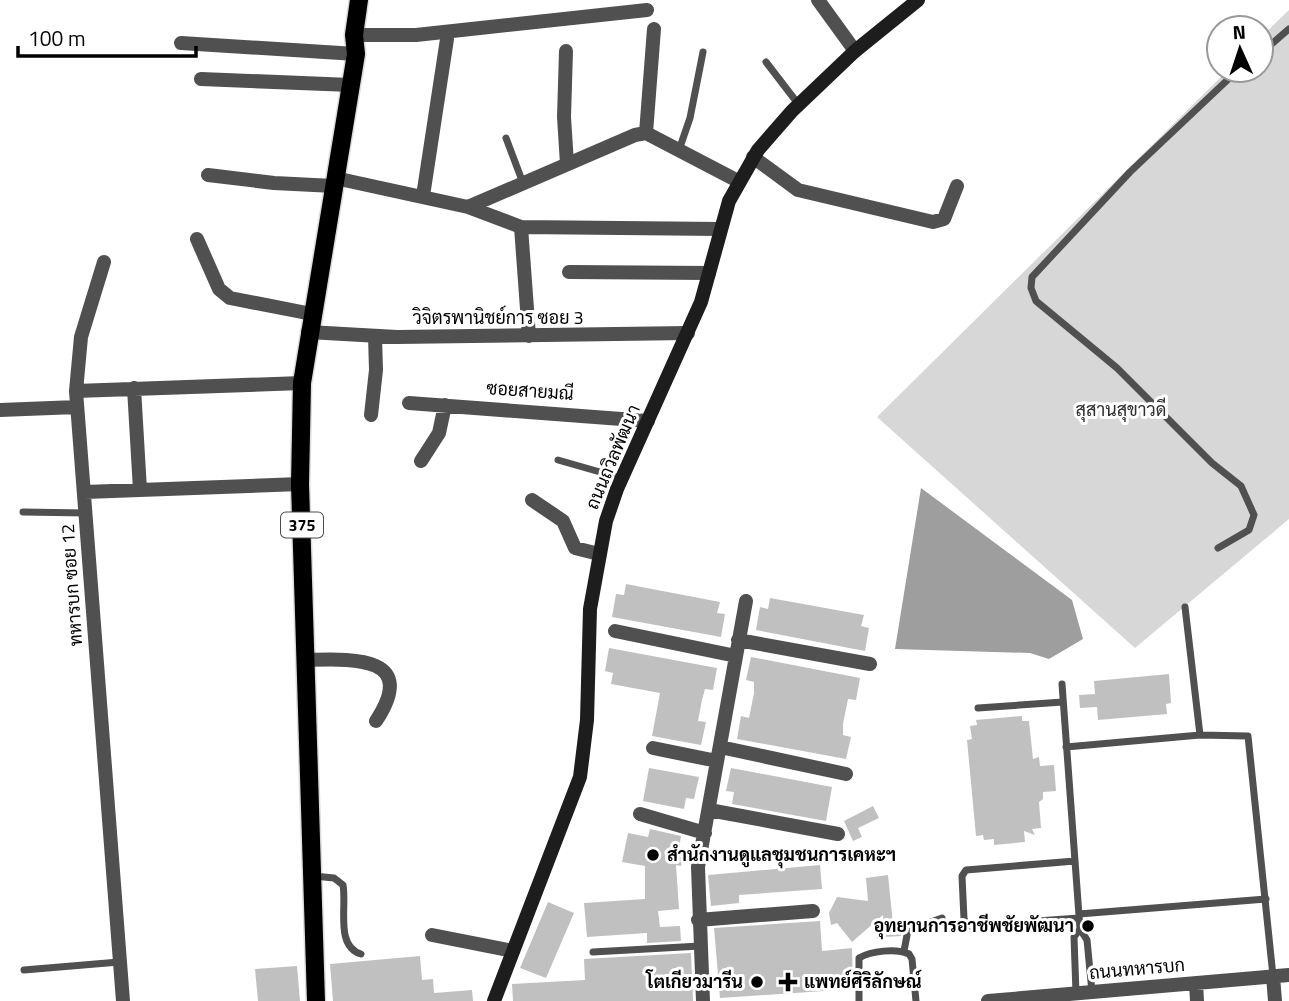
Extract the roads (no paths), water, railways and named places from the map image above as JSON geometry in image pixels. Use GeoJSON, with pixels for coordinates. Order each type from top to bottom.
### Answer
{"type":"FeatureCollection","features":[{"type":"Feature","properties":{"kind":"main road","name":"375"},"geometry":{"type":"LineString","coordinates":[[316,1001],[300,484],[302,383],[356,54],[354,35],[359,0]]}},
{"type":"Feature","properties":{"kind":"main road","name":"375"},"geometry":{"type":"LineString","coordinates":[[356,54],[365,35],[370,0]]}},
{"type":"Feature","properties":{"kind":"street"},"geometry":{"type":"LineString","coordinates":[[818,0],[855,51]]}},
{"type":"Feature","properties":{"kind":"street","name":"ถนนถวิลพัฒนา"},"geometry":{"type":"LineString","coordinates":[[494,1001],[580,777],[587,720],[588,628],[599,554],[622,478],[688,333],[738,181],[754,157],[799,105],[855,51],[918,0]]}},
{"type":"Feature","properties":{"kind":"street"},"geometry":{"type":"LineString","coordinates":[[365,35],[416,35],[647,9]]}},
{"type":"Feature","properties":{"kind":"street"},"geometry":{"type":"LineString","coordinates":[[646,133],[654,29]]}},
{"type":"Feature","properties":{"kind":"street"},"geometry":{"type":"LineString","coordinates":[[423,196],[447,39]]}},
{"type":"Feature","properties":{"kind":"street"},"geometry":{"type":"LineString","coordinates":[[181,43],[356,54]]}},
{"type":"Feature","properties":{"kind":"street"},"geometry":{"type":"LineString","coordinates":[[566,51],[564,117],[568,164]]}},
{"type":"Feature","properties":{"kind":"street"},"geometry":{"type":"LineString","coordinates":[[201,79],[351,85]]}},
{"type":"Feature","properties":{"kind":"street"},"geometry":{"type":"LineString","coordinates":[[468,207],[635,135],[646,133],[738,181]]}},
{"type":"Feature","properties":{"kind":"street"},"geometry":{"type":"LineString","coordinates":[[754,157],[798,190],[933,222],[944,219],[957,186]]}},
{"type":"Feature","properties":{"kind":"street"},"geometry":{"type":"LineString","coordinates":[[208,175],[274,183],[335,182],[423,196],[468,207],[521,226],[720,229]]}},
{"type":"Feature","properties":{"kind":"street"},"geometry":{"type":"LineString","coordinates":[[521,226],[529,336]]}},
{"type":"Feature","properties":{"kind":"street","name":"วิจิตรพานิชย์การ ซอย 3"},"geometry":{"type":"LineString","coordinates":[[197,239],[219,289],[230,298],[310,323],[375,337],[688,333]]}},
{"type":"Feature","properties":{"kind":"street","name":"ทหารบก ซอย 12"},"geometry":{"type":"LineString","coordinates":[[104,262],[80,337],[76,391],[86,492],[123,1001]]}},
{"type":"Feature","properties":{"kind":"street"},"geometry":{"type":"LineString","coordinates":[[569,272],[709,273]]}},
{"type":"Feature","properties":{"kind":"street"},"geometry":{"type":"LineString","coordinates":[[371,415],[376,370],[375,337]]}},
{"type":"Feature","properties":{"kind":"street"},"geometry":{"type":"LineString","coordinates":[[76,391],[302,383]]}},
{"type":"Feature","properties":{"kind":"street"},"geometry":{"type":"LineString","coordinates":[[134,388],[140,490]]}},
{"type":"Feature","properties":{"kind":"street","name":"ซอยสายมณี"},"geometry":{"type":"LineString","coordinates":[[409,403],[648,421]]}},
{"type":"Feature","properties":{"kind":"street"},"geometry":{"type":"LineString","coordinates":[[421,461],[439,433],[445,405]]}},
{"type":"Feature","properties":{"kind":"street"},"geometry":{"type":"LineString","coordinates":[[0,410],[77,407]]}},
{"type":"Feature","properties":{"kind":"street"},"geometry":{"type":"LineString","coordinates":[[86,492],[300,484]]}},
{"type":"Feature","properties":{"kind":"street"},"geometry":{"type":"LineString","coordinates":[[532,500],[566,526],[575,548],[599,554]]}},
{"type":"Feature","properties":{"kind":"street"},"geometry":{"type":"LineString","coordinates":[[703,1001],[698,866],[746,601]]}},
{"type":"Feature","properties":{"kind":"street"},"geometry":{"type":"LineString","coordinates":[[615,631],[736,656]]}},
{"type":"Feature","properties":{"kind":"street"},"geometry":{"type":"LineString","coordinates":[[738,640],[870,664]]}},
{"type":"Feature","properties":{"kind":"street"},"geometry":{"type":"LineString","coordinates":[[306,660],[355,659],[368,661],[383,670],[387,676],[386,700],[376,722]]}},
{"type":"Feature","properties":{"kind":"street"},"geometry":{"type":"LineString","coordinates":[[653,748],[718,754],[846,774]]}},
{"type":"Feature","properties":{"kind":"street"},"geometry":{"type":"LineString","coordinates":[[709,810],[838,834]]}},
{"type":"Feature","properties":{"kind":"street"},"geometry":{"type":"LineString","coordinates":[[640,814],[705,833]]}},
{"type":"Feature","properties":{"kind":"street"},"geometry":{"type":"LineString","coordinates":[[698,920],[813,911]]}},
{"type":"Feature","properties":{"kind":"street"},"geometry":{"type":"LineString","coordinates":[[432,935],[513,951]]}},
{"type":"Feature","properties":{"kind":"street","name":"ถนนทหารบก"},"geometry":{"type":"LineString","coordinates":[[988,1001],[1076,993],[1098,995],[1289,975]]}},
{"type":"Feature","properties":{"kind":"street"},"geometry":{"type":"LineString","coordinates":[[1273,976],[1275,1001]]}},
{"type":"Feature","properties":{"kind":"street"},"geometry":{"type":"LineString","coordinates":[[1196,983],[1197,1001]]}},
{"type":"Feature","properties":{"kind":"lane"},"geometry":{"type":"LineString","coordinates":[[1275,41],[1289,29]]}},
{"type":"Feature","properties":{"kind":"lane"},"geometry":{"type":"LineString","coordinates":[[679,150],[690,118],[703,52]]}},
{"type":"Feature","properties":{"kind":"lane"},"geometry":{"type":"LineString","coordinates":[[766,62],[799,105]]}},
{"type":"Feature","properties":{"kind":"lane"},"geometry":{"type":"LineString","coordinates":[[1218,548],[1248,530],[1254,515],[1241,486],[1212,463],[1116,368],[1036,302],[1031,288],[1032,277],[1078,225],[1223,84]]}},
{"type":"Feature","properties":{"kind":"lane"},"geometry":{"type":"LineString","coordinates":[[506,138],[523,183]]}},
{"type":"Feature","properties":{"kind":"lane"},"geometry":{"type":"LineString","coordinates":[[558,460],[622,478]]}},
{"type":"Feature","properties":{"kind":"lane"},"geometry":{"type":"LineString","coordinates":[[23,512],[87,513]]}},
{"type":"Feature","properties":{"kind":"lane"},"geometry":{"type":"LineString","coordinates":[[1185,607],[1200,736]]}},
{"type":"Feature","properties":{"kind":"lane"},"geometry":{"type":"LineString","coordinates":[[1062,684],[1080,929],[1087,940],[1098,995]]}},
{"type":"Feature","properties":{"kind":"lane"},"geometry":{"type":"LineString","coordinates":[[978,708],[1063,702]]}},
{"type":"Feature","properties":{"kind":"lane"},"geometry":{"type":"LineString","coordinates":[[1066,747],[1200,736],[1248,736],[1273,976]]}},
{"type":"Feature","properties":{"kind":"lane"},"geometry":{"type":"LineString","coordinates":[[1075,862],[966,870],[962,876],[964,919],[970,926],[1266,899]]}},
{"type":"Feature","properties":{"kind":"lane"},"geometry":{"type":"LineString","coordinates":[[313,876],[334,878],[343,885],[345,939],[351,949],[361,954]]}},
{"type":"Feature","properties":{"kind":"lane"},"geometry":{"type":"LineString","coordinates":[[904,951],[908,930],[942,918]]}},
{"type":"Feature","properties":{"kind":"lane"},"geometry":{"type":"LineString","coordinates":[[1076,993],[1074,937],[1080,929]]}},
{"type":"Feature","properties":{"kind":"lane"},"geometry":{"type":"LineString","coordinates":[[593,952],[700,946]]}},
{"type":"Feature","properties":{"kind":"lane"},"geometry":{"type":"LineString","coordinates":[[859,1001],[859,958],[866,953],[904,951],[912,959],[916,1001]]}},
{"type":"Feature","properties":{"kind":"lane"},"geometry":{"type":"LineString","coordinates":[[24,970],[120,962]]}},
{"type":"Feature","properties":{"kind":"place","name":"สำนักงานดูแลชุมชนการเคหะฯ"},"geometry":{"type":"Point","coordinates":[653,855]}},
{"type":"Feature","properties":{"kind":"place","name":"อุทยานการอาชีพชัยพัฒนา"},"geometry":{"type":"Point","coordinates":[1088,926]}},
{"type":"Feature","properties":{"kind":"place","name":"โตเกียวมารีน"},"geometry":{"type":"Point","coordinates":[757,982]}},
{"type":"Feature","properties":{"kind":"place","name":"แพทย์ศิริลักษณ์"},"geometry":{"type":"Point","coordinates":[788,982]}},
{"type":"Feature","properties":{"kind":"park label","name":"สุสานสุขาวดี"},"geometry":{"type":"Point","coordinates":[1121,410]}}]}
